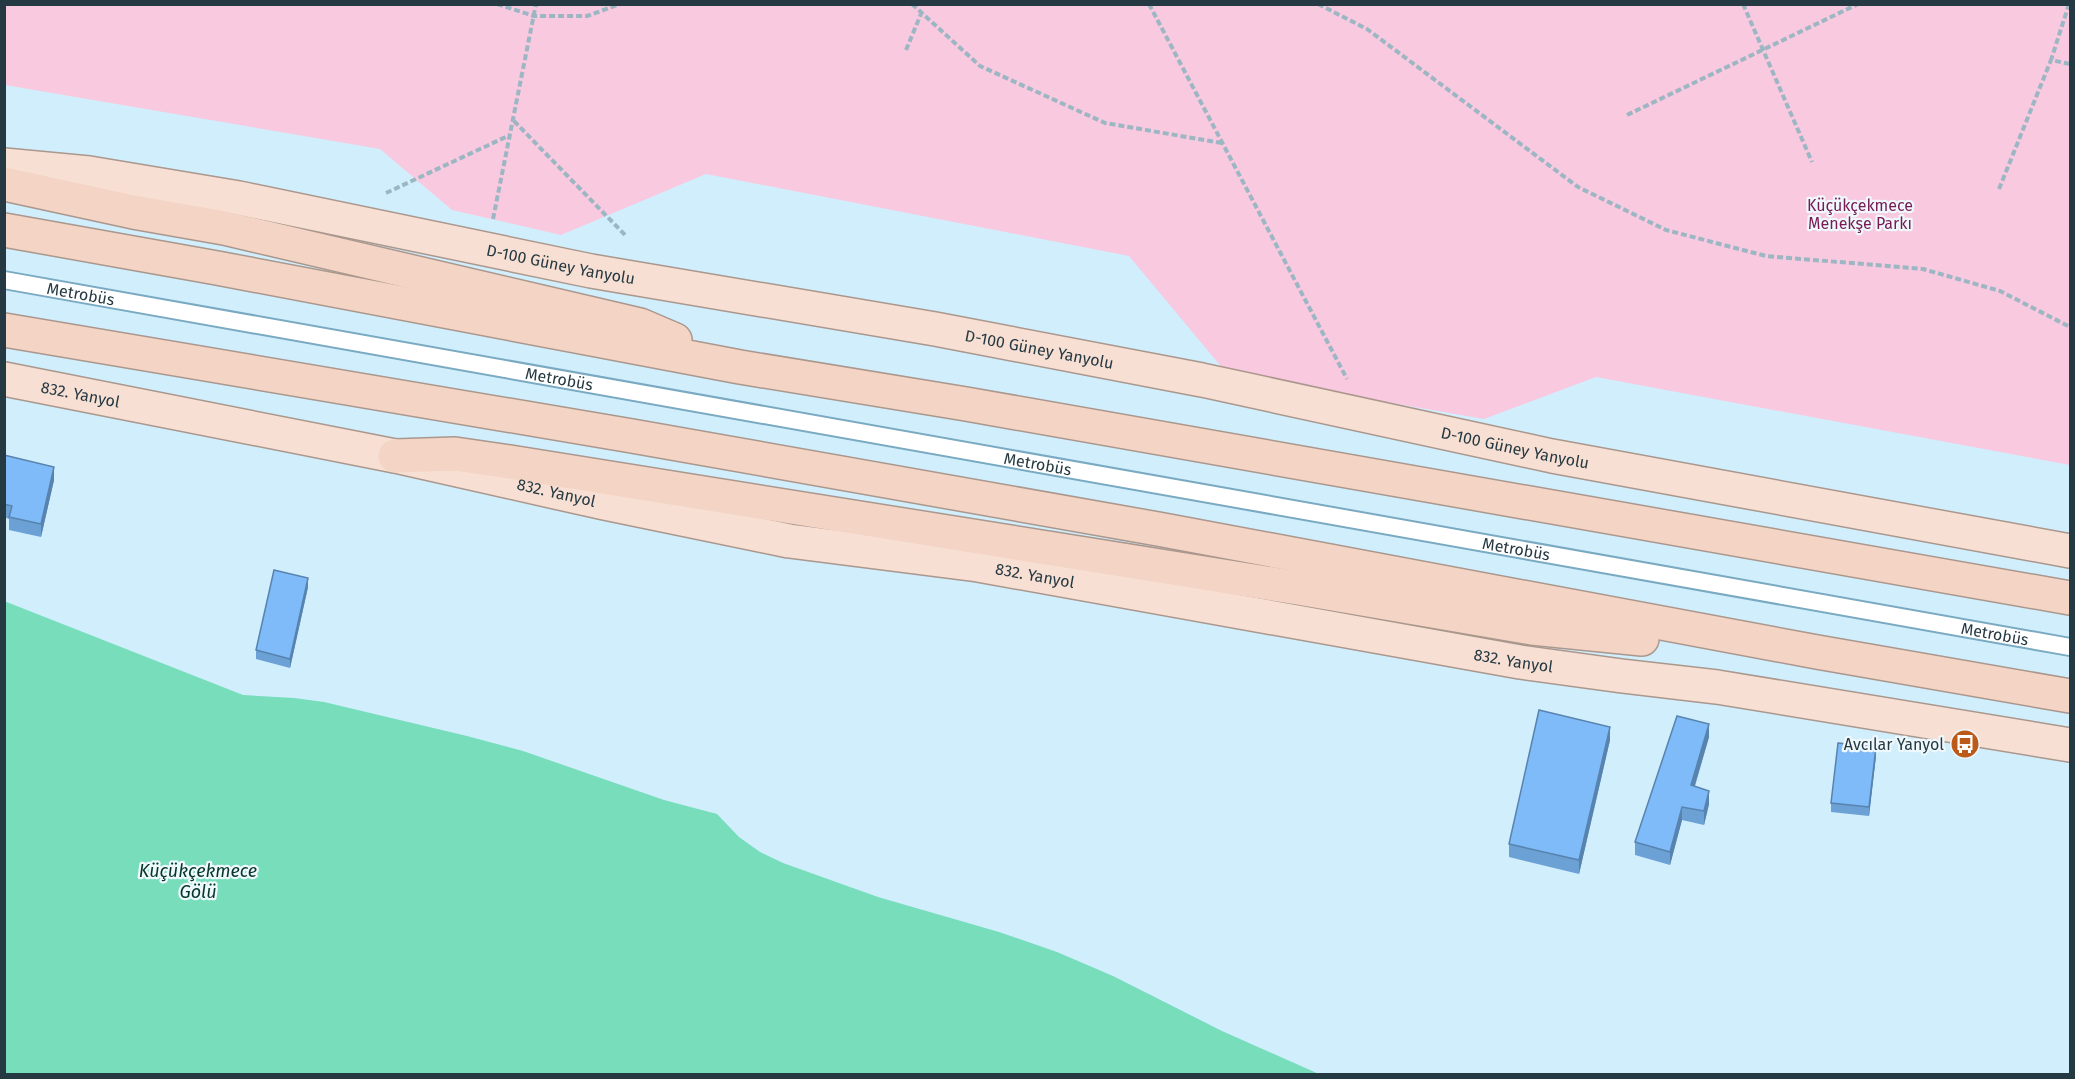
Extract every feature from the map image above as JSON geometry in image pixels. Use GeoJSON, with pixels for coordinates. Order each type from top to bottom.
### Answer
{"type":"FeatureCollection","features":[{"type":"Feature","properties":{"kind":"highway"},"geometry":{"type":"LineString","coordinates":[[4,184],[133,212],[224,228],[640,325],[740,367]]}},
{"type":"Feature","properties":{"kind":"highway"},"geometry":{"type":"LineString","coordinates":[[4,230],[240,272],[740,367],[1001,410],[2070,598]]}},
{"type":"Feature","properties":{"kind":"highway"},"geometry":{"type":"LineString","coordinates":[[4,330],[632,436],[1146,527],[1817,652],[2070,696]]}},
{"type":"Feature","properties":{"kind":"highway"},"geometry":{"type":"LineString","coordinates":[[395,456],[455,454],[515,463],[1298,588],[1532,628],[1817,652]]}},
{"type":"Feature","properties":{"kind":"main road","name":"D-100 Güney Yanyolu"},"geometry":{"type":"LineString","coordinates":[[4,165],[89,173],[239,198],[591,271],[935,329],[1190,378],[1552,456],[2070,551]]}},
{"type":"Feature","properties":{"kind":"main road","name":"832. Yanyol"},"geometry":{"type":"LineString","coordinates":[[4,379],[395,456],[604,503],[789,541],[978,565],[1520,662],[1716,687],[2070,745]]}},
{"type":"Feature","properties":{"kind":"lane","name":"Metrobüs"},"geometry":{"type":"LineString","coordinates":[[4,280],[2070,647]]}},
{"type":"Feature","properties":{"kind":"path"},"geometry":{"type":"LineString","coordinates":[[497,4],[534,16],[587,16],[620,4]]}},
{"type":"Feature","properties":{"kind":"path"},"geometry":{"type":"LineString","coordinates":[[486,249],[514,121],[536,4]]}},
{"type":"Feature","properties":{"kind":"path"},"geometry":{"type":"LineString","coordinates":[[912,4],[980,66],[1105,123],[1223,143]]}},
{"type":"Feature","properties":{"kind":"path"},"geometry":{"type":"LineString","coordinates":[[1149,4],[1367,417]]}},
{"type":"Feature","properties":{"kind":"path"},"geometry":{"type":"LineString","coordinates":[[1318,4],[1367,29],[1578,187],[1666,230],[1766,256],[1923,269],[2000,291],[2070,327]]}},
{"type":"Feature","properties":{"kind":"path"},"geometry":{"type":"LineString","coordinates":[[1743,4],[1812,162]]}},
{"type":"Feature","properties":{"kind":"path"},"geometry":{"type":"LineString","coordinates":[[1627,115],[1858,4]]}},
{"type":"Feature","properties":{"kind":"path"},"geometry":{"type":"LineString","coordinates":[[1999,189],[2051,60],[2069,4]]}},
{"type":"Feature","properties":{"kind":"path"},"geometry":{"type":"LineString","coordinates":[[906,50],[921,14]]}},
{"type":"Feature","properties":{"kind":"path"},"geometry":{"type":"LineString","coordinates":[[2051,60],[2070,64]]}},
{"type":"Feature","properties":{"kind":"path"},"geometry":{"type":"LineString","coordinates":[[514,121],[627,237]]}},
{"type":"Feature","properties":{"kind":"path"},"geometry":{"type":"LineString","coordinates":[[386,193],[511,134]]}},
{"type":"Feature","properties":{"kind":"green space","name":"Küçükçekmece Menekşe Parkı"},"geometry":{"type":"Polygon","coordinates":[[[4,5],[2070,5],[2070,465],[1596,377],[1484,419],[1224,370],[1129,256],[706,174],[561,235],[452,210],[380,149],[5,85],[4,5]]]}},
{"type":"Feature","properties":{"kind":"water","name":"Küçükçekmece Gölü"},"geometry":{"type":"Polygon","coordinates":[[[4,601],[243,695],[324,702],[467,736],[523,751],[664,800],[717,814],[739,837],[760,852],[783,863],[878,897],[999,932],[1057,952],[1113,976],[1222,1031],[1319,1074],[5,1074],[4,601]]]}},
{"type":"Feature","properties":{"kind":"building"},"geometry":{"type":"Polygon","coordinates":[[[4,455],[54,467],[41,524],[9,517],[12,506],[4,504],[4,455]]]}},
{"type":"Feature","properties":{"kind":"building"},"geometry":{"type":"Polygon","coordinates":[[[274,570],[308,578],[290,659],[256,650],[274,570]]]}},
{"type":"Feature","properties":{"kind":"building"},"geometry":{"type":"Polygon","coordinates":[[[1539,710],[1610,727],[1579,860],[1509,844],[1539,710]]]}},
{"type":"Feature","properties":{"kind":"building"},"geometry":{"type":"Polygon","coordinates":[[[1677,716],[1709,724],[1691,785],[1709,791],[1704,811],[1682,807],[1670,852],[1635,842],[1677,716]]]}},
{"type":"Feature","properties":{"kind":"building"},"geometry":{"type":"Polygon","coordinates":[[[1838,743],[1876,747],[1869,807],[1831,803],[1838,743]]]}},
{"type":"Feature","properties":{"kind":"place","name":"Avcılar Yanyol"},"geometry":{"type":"Point","coordinates":[1965,744]}}]}
